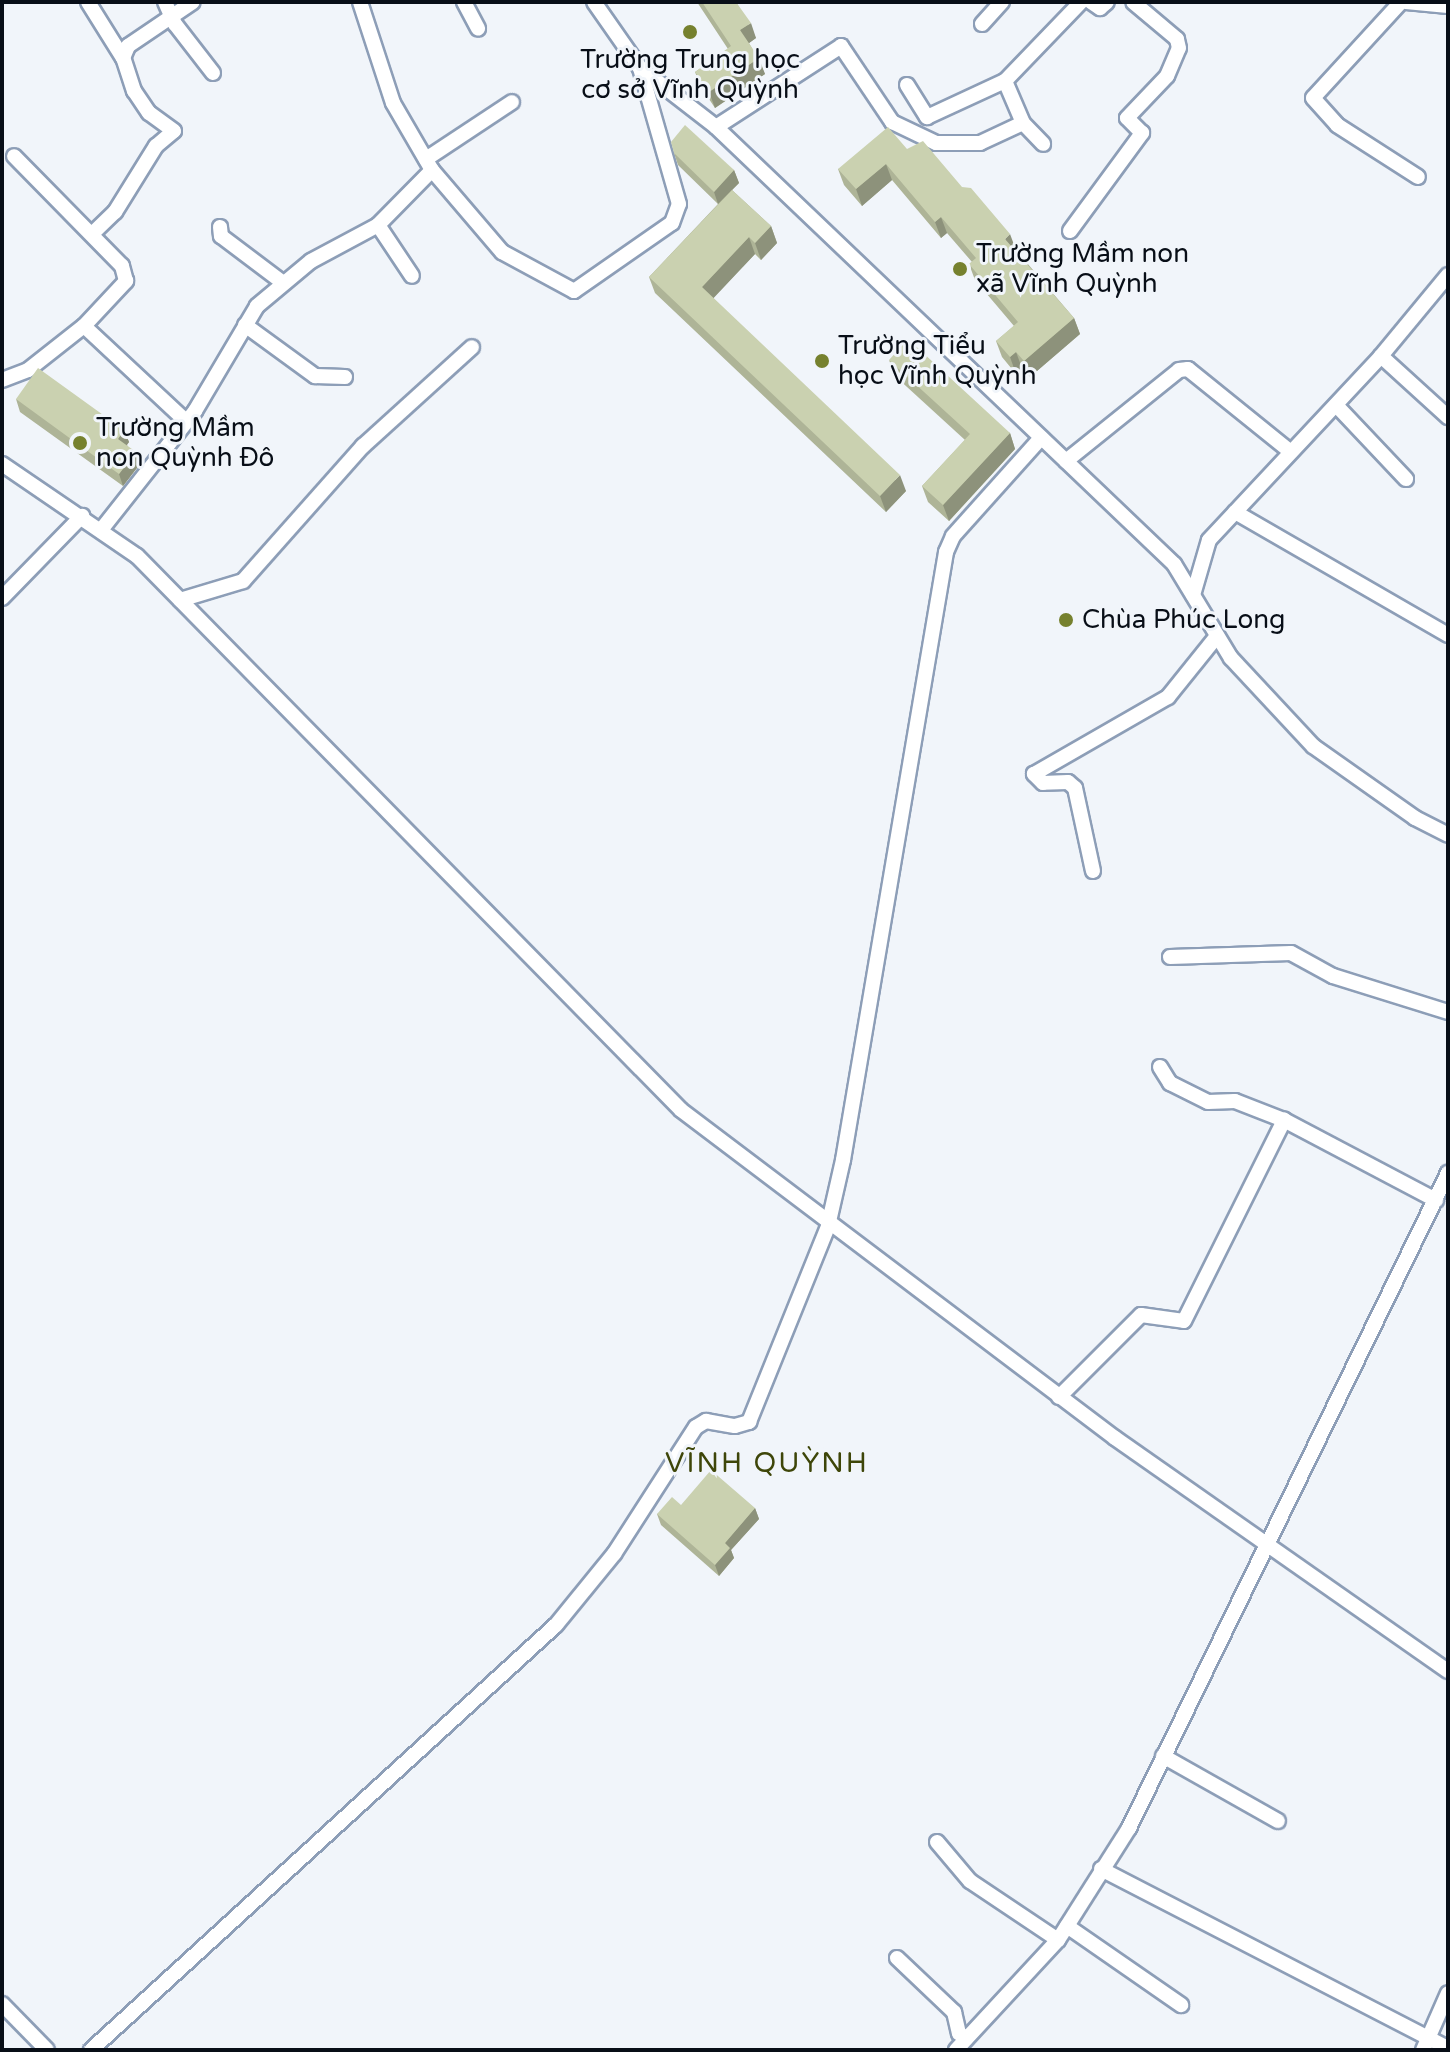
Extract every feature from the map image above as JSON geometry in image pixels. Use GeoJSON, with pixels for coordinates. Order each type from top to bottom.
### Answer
{"type":"FeatureCollection","features":[{"type":"Feature","properties":{"kind":"street"},"geometry":{"type":"LineString","coordinates":[[88,2],[123,58],[149,113],[174,131],[156,146],[115,212],[92,234]]}},
{"type":"Feature","properties":{"kind":"street"},"geometry":{"type":"LineString","coordinates":[[123,58],[128,46],[167,8],[193,2]]}},
{"type":"Feature","properties":{"kind":"street"},"geometry":{"type":"LineString","coordinates":[[360,2],[393,103],[429,164],[502,252],[574,291],[672,223],[679,204],[640,68]]}},
{"type":"Feature","properties":{"kind":"street"},"geometry":{"type":"LineString","coordinates":[[464,2],[478,28]]}},
{"type":"Feature","properties":{"kind":"street"},"geometry":{"type":"LineString","coordinates":[[594,2],[640,68],[716,127],[1174,564],[1231,658],[1313,746],[1415,818],[1448,835]]}},
{"type":"Feature","properties":{"kind":"street"},"geometry":{"type":"LineString","coordinates":[[982,24],[1002,2]]}},
{"type":"Feature","properties":{"kind":"street"},"geometry":{"type":"LineString","coordinates":[[907,85],[927,117],[1005,81],[1081,2]]}},
{"type":"Feature","properties":{"kind":"street"},"geometry":{"type":"LineString","coordinates":[[1091,2],[1100,8],[1107,2]]}},
{"type":"Feature","properties":{"kind":"street"},"geometry":{"type":"LineString","coordinates":[[1070,231],[1142,133],[1127,118],[1167,76],[1179,48],[1177,39],[1133,2]]}},
{"type":"Feature","properties":{"kind":"street"},"geometry":{"type":"LineString","coordinates":[[1418,177],[1337,125],[1313,98],[1403,2],[1448,6]]}},
{"type":"Feature","properties":{"kind":"street"},"geometry":{"type":"LineString","coordinates":[[167,8],[213,73]]}},
{"type":"Feature","properties":{"kind":"street"},"geometry":{"type":"LineString","coordinates":[[716,127],[841,46],[892,122],[936,143],[980,143],[1023,123]]}},
{"type":"Feature","properties":{"kind":"street"},"geometry":{"type":"LineString","coordinates":[[1005,81],[1023,123],[1043,144]]}},
{"type":"Feature","properties":{"kind":"street"},"geometry":{"type":"LineString","coordinates":[[101,530],[186,421],[245,325],[282,282],[378,225],[429,164],[512,102]]}},
{"type":"Feature","properties":{"kind":"street"},"geometry":{"type":"LineString","coordinates":[[2,380],[28,370],[84,326],[126,281],[122,266],[14,156]]}},
{"type":"Feature","properties":{"kind":"street"},"geometry":{"type":"LineString","coordinates":[[378,225],[412,276]]}},
{"type":"Feature","properties":{"kind":"street"},"geometry":{"type":"LineString","coordinates":[[220,227],[221,236],[282,282]]}},
{"type":"Feature","properties":{"kind":"street"},"geometry":{"type":"LineString","coordinates":[[1193,595],[1209,540],[1381,356],[1448,275]]}},
{"type":"Feature","properties":{"kind":"street"},"geometry":{"type":"LineString","coordinates":[[245,325],[315,376],[345,377]]}},
{"type":"Feature","properties":{"kind":"street"},"geometry":{"type":"LineString","coordinates":[[84,326],[186,421]]}},
{"type":"Feature","properties":{"kind":"street"},"geometry":{"type":"LineString","coordinates":[[180,600],[243,581],[363,446],[472,347]]}},
{"type":"Feature","properties":{"kind":"street"},"geometry":{"type":"LineString","coordinates":[[1381,356],[1448,417]]}},
{"type":"Feature","properties":{"kind":"street"},"geometry":{"type":"LineString","coordinates":[[1066,461],[1179,370],[1188,369],[1291,452]]}},
{"type":"Feature","properties":{"kind":"street"},"geometry":{"type":"LineString","coordinates":[[1336,405],[1406,479]]}},
{"type":"Feature","properties":{"kind":"street"},"geometry":{"type":"LineString","coordinates":[[91,2050],[556,1625],[614,1554],[696,1427],[706,1421],[735,1426],[749,1422],[828,1226],[874,990],[946,552],[953,536],[1041,438]]}},
{"type":"Feature","properties":{"kind":"street"},"geometry":{"type":"LineString","coordinates":[[5,471],[82,516],[137,556],[681,1110],[828,1226],[1059,1397],[1448,1671]]}},
{"type":"Feature","properties":{"kind":"street"},"geometry":{"type":"LineString","coordinates":[[1235,512],[1448,635]]}},
{"type":"Feature","properties":{"kind":"street"},"geometry":{"type":"LineString","coordinates":[[2,598],[82,516]]}},
{"type":"Feature","properties":{"kind":"street"},"geometry":{"type":"LineString","coordinates":[[1093,871],[1075,788],[1068,782],[1043,783],[1034,774],[1168,697],[1217,636]]}},
{"type":"Feature","properties":{"kind":"street"},"geometry":{"type":"LineString","coordinates":[[1170,957],[1291,953],[1333,976],[1448,1012]]}},
{"type":"Feature","properties":{"kind":"street"},"geometry":{"type":"LineString","coordinates":[[1160,1067],[1170,1083],[1208,1102],[1235,1101],[1284,1120],[1436,1200]]}},
{"type":"Feature","properties":{"kind":"street"},"geometry":{"type":"LineString","coordinates":[[1059,1397],[1141,1315],[1184,1321],[1284,1120]]}},
{"type":"Feature","properties":{"kind":"street"},"geometry":{"type":"LineString","coordinates":[[961,2045],[1058,1940],[1129,1828],[1265,1542],[1448,1173]]}},
{"type":"Feature","properties":{"kind":"street"},"geometry":{"type":"LineString","coordinates":[[1163,1756],[1278,1821]]}},
{"type":"Feature","properties":{"kind":"street"},"geometry":{"type":"LineString","coordinates":[[937,1842],[970,1881],[1058,1940]]}},
{"type":"Feature","properties":{"kind":"street"},"geometry":{"type":"LineString","coordinates":[[1101,1869],[1425,2044],[1448,2048]]}},
{"type":"Feature","properties":{"kind":"street"},"geometry":{"type":"LineString","coordinates":[[1067,1926],[1181,2005]]}},
{"type":"Feature","properties":{"kind":"street"},"geometry":{"type":"LineString","coordinates":[[897,1958],[954,2012],[961,2045]]}},
{"type":"Feature","properties":{"kind":"street"},"geometry":{"type":"LineString","coordinates":[[1425,2044],[1448,1993]]}},
{"type":"Feature","properties":{"kind":"street"},"geometry":{"type":"LineString","coordinates":[[2,2004],[47,2050]]}},
{"type":"Feature","properties":{"kind":"building"},"geometry":{"type":"Polygon","coordinates":[[[702,2],[736,2],[751,23],[740,30],[759,58],[709,92],[695,72],[731,46],[702,2]]]}},
{"type":"Feature","properties":{"kind":"building"},"geometry":{"type":"Polygon","coordinates":[[[685,125],[734,170],[714,192],[674,153],[671,142],[685,125]]]}},
{"type":"Feature","properties":{"kind":"building"},"geometry":{"type":"Polygon","coordinates":[[[888,127],[907,149],[923,141],[962,187],[971,188],[1010,234],[1005,239],[1074,318],[1024,361],[1016,352],[1010,357],[996,341],[1018,322],[969,264],[976,258],[941,217],[935,222],[886,164],[856,189],[838,169],[888,127]]]}},
{"type":"Feature","properties":{"kind":"building"},"geometry":{"type":"Polygon","coordinates":[[[732,190],[771,226],[755,243],[749,237],[702,287],[900,475],[880,496],[649,277],[732,190]]]}},
{"type":"Feature","properties":{"kind":"building"},"geometry":{"type":"Polygon","coordinates":[[[908,339],[1010,433],[943,505],[922,486],[970,434],[889,360],[908,339]]]}},
{"type":"Feature","properties":{"kind":"building"},"geometry":{"type":"Polygon","coordinates":[[[38,368],[124,430],[118,439],[136,452],[119,474],[16,399],[38,368]]]}},
{"type":"Feature","properties":{"kind":"building"},"geometry":{"type":"Polygon","coordinates":[[[711,1470],[755,1508],[725,1543],[730,1548],[715,1565],[657,1514],[672,1497],[681,1505],[711,1470]]]}},
{"type":"Feature","properties":{"kind":"place","name":"Trường Trung học cơ sở Vĩnh Quỳnh"},"geometry":{"type":"Point","coordinates":[690,32]}},
{"type":"Feature","properties":{"kind":"place","name":"Trường Mầm non xã Vĩnh Quỳnh"},"geometry":{"type":"Point","coordinates":[960,269]}},
{"type":"Feature","properties":{"kind":"place","name":"Trường Tiểu học Vĩnh Quỳnh"},"geometry":{"type":"Point","coordinates":[822,361]}},
{"type":"Feature","properties":{"kind":"place","name":"Trường Mầm non Quỳnh Đô"},"geometry":{"type":"Point","coordinates":[80,443]}},
{"type":"Feature","properties":{"kind":"place","name":"Chùa Phúc Long"},"geometry":{"type":"Point","coordinates":[1066,620]}},
{"type":"Feature","properties":{"kind":"district","name":"VĨNH QUỲNH"},"geometry":{"type":"Point","coordinates":[767,1463]}}]}
